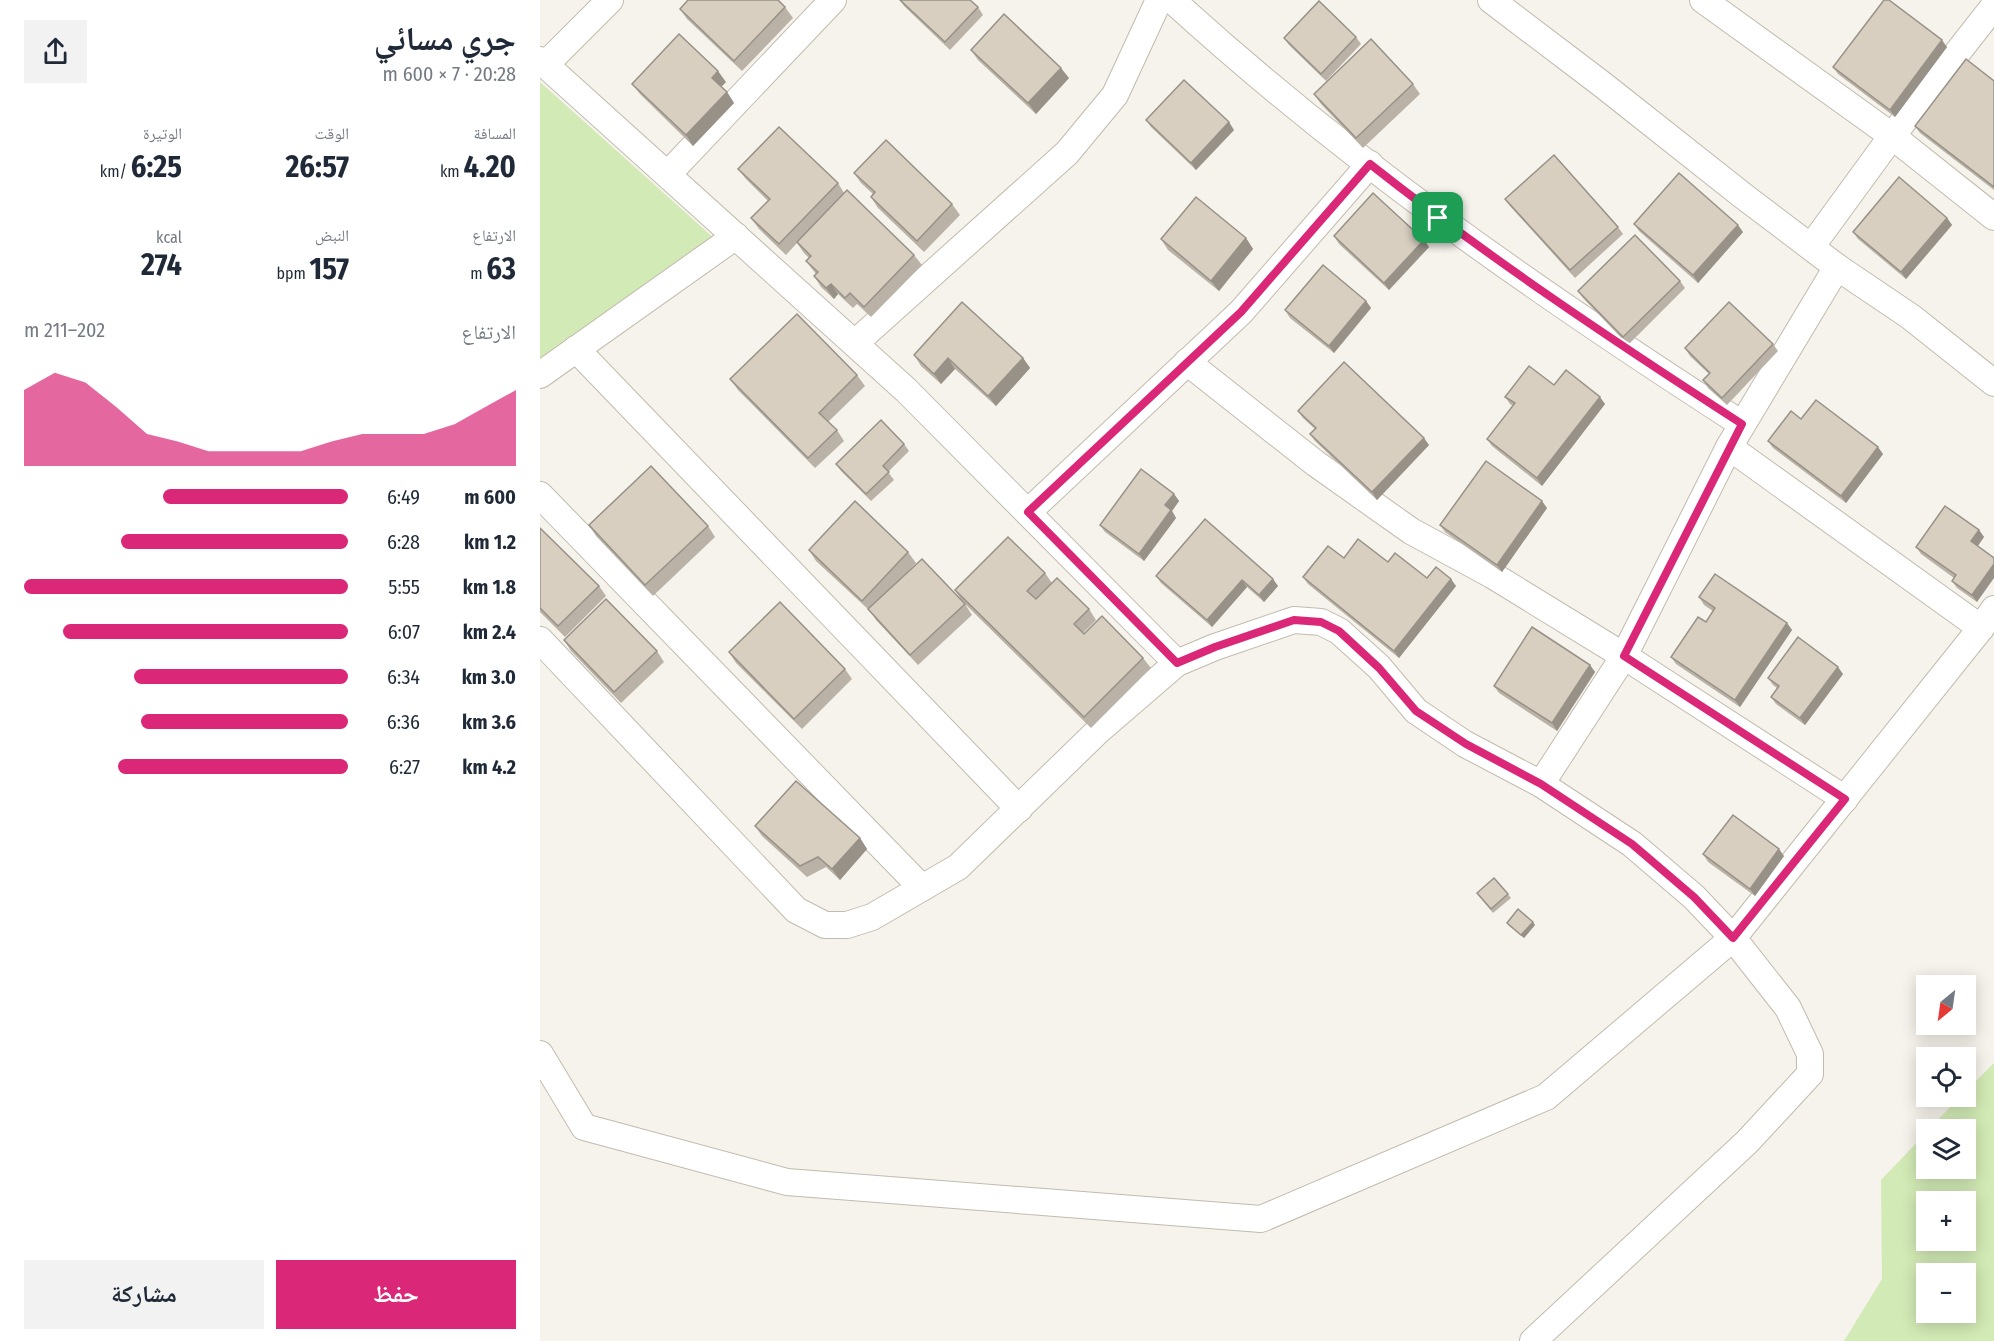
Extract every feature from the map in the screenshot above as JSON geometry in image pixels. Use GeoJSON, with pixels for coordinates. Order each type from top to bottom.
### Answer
{"type":"FeatureCollection","features":[{"type":"Feature","properties":{"kind":"street"},"geometry":{"type":"LineString","coordinates":[[610,0],[543,63],[906,390],[1177,663]]}},
{"type":"Feature","properties":{"kind":"street"},"geometry":{"type":"LineString","coordinates":[[855,343],[1067,153],[1115,95],[1159,0]]}},
{"type":"Feature","properties":{"kind":"street"},"geometry":{"type":"LineString","coordinates":[[1172,0],[1238,60],[1438,218],[1640,358],[1742,424]]}},
{"type":"Feature","properties":{"kind":"street"},"geometry":{"type":"LineString","coordinates":[[1491,0],[1837,267],[1911,317],[1994,382]]}},
{"type":"Feature","properties":{"kind":"street"},"geometry":{"type":"LineString","coordinates":[[1703,0],[1892,136],[1994,218]]}},
{"type":"Feature","properties":{"kind":"street"},"geometry":{"type":"LineString","coordinates":[[668,174],[821,4]]}},
{"type":"Feature","properties":{"kind":"street"},"geometry":{"type":"LineString","coordinates":[[1811,247],[1892,136],[1994,6]]}},
{"type":"Feature","properties":{"kind":"street"},"geometry":{"type":"LineString","coordinates":[[1028,512],[1241,312],[1370,164]]}},
{"type":"Feature","properties":{"kind":"street"},"geometry":{"type":"LineString","coordinates":[[540,375],[736,236]]}},
{"type":"Feature","properties":{"kind":"street"},"geometry":{"type":"LineString","coordinates":[[1541,784],[1624,656],[1729,447],[1837,267]]}},
{"type":"Feature","properties":{"kind":"street"},"geometry":{"type":"LineString","coordinates":[[576,349],[1019,809]]}},
{"type":"Feature","properties":{"kind":"street"},"geometry":{"type":"LineString","coordinates":[[1187,362],[1315,463],[1411,531],[1492,575],[1624,656],[1845,799]]}},
{"type":"Feature","properties":{"kind":"street"},"geometry":{"type":"LineString","coordinates":[[540,1054],[584,1127],[787,1182],[1261,1219],[1546,1097],[1733,938],[1988,619],[1729,447]]}},
{"type":"Feature","properties":{"kind":"street"},"geometry":{"type":"LineString","coordinates":[[540,495],[922,888]]}},
{"type":"Feature","properties":{"kind":"street"},"geometry":{"type":"LineString","coordinates":[[540,640],[796,910],[825,925],[847,925],[872,917],[958,867],[1097,732],[1177,663],[1215,647],[1294,620],[1321,622],[1339,631],[1379,668],[1416,711],[1466,744],[1541,784],[1632,844],[1694,897],[1733,938],[1788,1008],[1810,1054],[1809,1074],[1747,1142],[1533,1341]]}},
{"type":"Feature","properties":{"kind":"green space"},"geometry":{"type":"Polygon","coordinates":[[[540,82],[716,240],[540,359],[540,82]]]}},
{"type":"Feature","properties":{"kind":"green space"},"geometry":{"type":"Polygon","coordinates":[[[1994,1063],[1994,1341],[1844,1341],[1882,1279],[1881,1180],[1916,1143],[1916,1179],[1976,1179],[1976,1119],[1939,1119],[1950,1107],[1976,1107],[1976,1081],[1994,1063]]]}},
{"type":"Feature","properties":{"kind":"building"},"geometry":{"type":"Polygon","coordinates":[[[688,0],[778,0],[785,7],[734,61],[680,9],[688,0]]]}},
{"type":"Feature","properties":{"kind":"building"},"geometry":{"type":"Polygon","coordinates":[[[900,0],[970,0],[978,7],[945,42],[900,0]]]}},
{"type":"Feature","properties":{"kind":"building"},"geometry":{"type":"Polygon","coordinates":[[[1884,0],[1889,0],[1942,40],[1890,110],[1833,67],[1884,0]]]}},
{"type":"Feature","properties":{"kind":"building"},"geometry":{"type":"Polygon","coordinates":[[[1319,1],[1356,37],[1321,74],[1284,38],[1319,1]]]}},
{"type":"Feature","properties":{"kind":"building"},"geometry":{"type":"Polygon","coordinates":[[[1004,14],[1061,68],[1028,103],[971,50],[1004,14]]]}},
{"type":"Feature","properties":{"kind":"building"},"geometry":{"type":"Polygon","coordinates":[[[679,34],[718,71],[712,78],[727,92],[686,135],[632,84],[679,34]]]}},
{"type":"Feature","properties":{"kind":"building"},"geometry":{"type":"Polygon","coordinates":[[[1371,39],[1413,84],[1356,138],[1314,94],[1371,39]]]}},
{"type":"Feature","properties":{"kind":"building"},"geometry":{"type":"Polygon","coordinates":[[[1966,59],[1994,81],[1994,187],[1915,126],[1966,59]]]}},
{"type":"Feature","properties":{"kind":"building"},"geometry":{"type":"Polygon","coordinates":[[[1184,80],[1229,122],[1191,163],[1146,120],[1184,80]]]}},
{"type":"Feature","properties":{"kind":"building"},"geometry":{"type":"Polygon","coordinates":[[[779,127],[838,183],[779,244],[751,218],[770,199],[738,169],[779,127]]]}},
{"type":"Feature","properties":{"kind":"building"},"geometry":{"type":"Polygon","coordinates":[[[886,140],[952,204],[917,241],[871,197],[875,192],[854,173],[886,140]]]}},
{"type":"Feature","properties":{"kind":"building"},"geometry":{"type":"Polygon","coordinates":[[[1554,155],[1618,227],[1570,270],[1505,199],[1554,155]]]}},
{"type":"Feature","properties":{"kind":"building"},"geometry":{"type":"Polygon","coordinates":[[[1679,173],[1738,225],[1693,275],[1634,224],[1679,173]]]}},
{"type":"Feature","properties":{"kind":"building"},"geometry":{"type":"Polygon","coordinates":[[[1899,177],[1947,218],[1901,272],[1853,232],[1899,177]]]}},
{"type":"Feature","properties":{"kind":"building"},"geometry":{"type":"Polygon","coordinates":[[[847,190],[914,255],[864,307],[850,293],[845,298],[831,284],[826,288],[814,276],[818,272],[806,261],[811,256],[797,242],[847,190]]]}},
{"type":"Feature","properties":{"kind":"building"},"geometry":{"type":"Polygon","coordinates":[[[1373,193],[1424,240],[1384,283],[1334,236],[1373,193]]]}},
{"type":"Feature","properties":{"kind":"building"},"geometry":{"type":"Polygon","coordinates":[[[1196,197],[1246,238],[1211,281],[1161,239],[1196,197]]]}},
{"type":"Feature","properties":{"kind":"building"},"geometry":{"type":"Polygon","coordinates":[[[1635,235],[1680,281],[1623,337],[1578,291],[1635,235]]]}},
{"type":"Feature","properties":{"kind":"building"},"geometry":{"type":"Polygon","coordinates":[[[1323,265],[1366,301],[1329,346],[1285,310],[1323,265]]]}},
{"type":"Feature","properties":{"kind":"building"},"geometry":{"type":"Polygon","coordinates":[[[962,302],[1023,358],[988,396],[948,358],[934,374],[914,355],[962,302]]]}},
{"type":"Feature","properties":{"kind":"building"},"geometry":{"type":"Polygon","coordinates":[[[1729,302],[1773,344],[1722,398],[1703,380],[1710,373],[1685,348],[1729,302]]]}},
{"type":"Feature","properties":{"kind":"building"},"geometry":{"type":"Polygon","coordinates":[[[797,314],[857,375],[819,413],[837,430],[808,458],[730,379],[797,314]]]}},
{"type":"Feature","properties":{"kind":"building"},"geometry":{"type":"Polygon","coordinates":[[[1344,362],[1424,438],[1372,492],[1310,434],[1316,428],[1298,411],[1344,362]]]}},
{"type":"Feature","properties":{"kind":"building"},"geometry":{"type":"Polygon","coordinates":[[[1529,366],[1554,385],[1566,370],[1600,397],[1537,478],[1487,439],[1515,403],[1505,397],[1529,366]]]}},
{"type":"Feature","properties":{"kind":"building"},"geometry":{"type":"Polygon","coordinates":[[[1816,400],[1878,447],[1841,496],[1768,441],[1791,411],[1801,419],[1816,400]]]}},
{"type":"Feature","properties":{"kind":"building"},"geometry":{"type":"Polygon","coordinates":[[[881,420],[904,444],[883,466],[889,472],[866,494],[836,464],[881,420]]]}},
{"type":"Feature","properties":{"kind":"building"},"geometry":{"type":"Polygon","coordinates":[[[1486,461],[1542,501],[1497,565],[1440,525],[1486,461]]]}},
{"type":"Feature","properties":{"kind":"building"},"geometry":{"type":"Polygon","coordinates":[[[651,466],[708,526],[645,585],[589,525],[651,466]]]}},
{"type":"Feature","properties":{"kind":"building"},"geometry":{"type":"Polygon","coordinates":[[[1141,469],[1174,494],[1165,505],[1171,510],[1139,554],[1100,525],[1141,469]]]}},
{"type":"Feature","properties":{"kind":"building"},"geometry":{"type":"Polygon","coordinates":[[[855,501],[908,552],[862,601],[809,550],[855,501]]]}},
{"type":"Feature","properties":{"kind":"building"},"geometry":{"type":"Polygon","coordinates":[[[1945,506],[1979,530],[1971,541],[1994,558],[1994,564],[1972,595],[1952,581],[1956,575],[1916,547],[1945,506]]]}},
{"type":"Feature","properties":{"kind":"building"},"geometry":{"type":"Polygon","coordinates":[[[1205,519],[1273,579],[1259,595],[1242,580],[1207,620],[1156,576],[1205,519]]]}},
{"type":"Feature","properties":{"kind":"building"},"geometry":{"type":"Polygon","coordinates":[[[540,528],[599,586],[558,626],[540,608],[540,528]]]}},
{"type":"Feature","properties":{"kind":"building"},"geometry":{"type":"Polygon","coordinates":[[[1008,537],[1045,573],[1027,591],[1036,599],[1057,578],[1089,609],[1074,624],[1084,634],[1102,616],[1143,658],[1084,717],[955,590],[1008,537]]]}},
{"type":"Feature","properties":{"kind":"building"},"geometry":{"type":"Polygon","coordinates":[[[1358,539],[1388,562],[1395,553],[1427,578],[1436,567],[1451,579],[1394,651],[1303,577],[1328,546],[1344,558],[1358,539]]]}},
{"type":"Feature","properties":{"kind":"building"},"geometry":{"type":"Polygon","coordinates":[[[922,559],[965,604],[910,655],[868,609],[922,559]]]}},
{"type":"Feature","properties":{"kind":"building"},"geometry":{"type":"Polygon","coordinates":[[[1715,574],[1787,623],[1735,700],[1671,657],[1698,617],[1706,622],[1715,608],[1699,597],[1715,574]]]}},
{"type":"Feature","properties":{"kind":"building"},"geometry":{"type":"Polygon","coordinates":[[[606,599],[657,651],[614,692],[564,640],[606,599]]]}},
{"type":"Feature","properties":{"kind":"building"},"geometry":{"type":"Polygon","coordinates":[[[780,602],[845,669],[794,719],[729,652],[780,602]]]}},
{"type":"Feature","properties":{"kind":"building"},"geometry":{"type":"Polygon","coordinates":[[[1532,627],[1590,665],[1552,723],[1494,686],[1532,627]]]}},
{"type":"Feature","properties":{"kind":"building"},"geometry":{"type":"Polygon","coordinates":[[[1798,637],[1838,667],[1800,718],[1771,697],[1779,686],[1768,678],[1798,637]]]}},
{"type":"Feature","properties":{"kind":"building"},"geometry":{"type":"Polygon","coordinates":[[[796,781],[860,838],[832,869],[818,857],[800,866],[755,826],[796,781]]]}},
{"type":"Feature","properties":{"kind":"building"},"geometry":{"type":"Polygon","coordinates":[[[1733,815],[1779,849],[1750,889],[1703,854],[1733,815]]]}},
{"type":"Feature","properties":{"kind":"building"},"geometry":{"type":"Polygon","coordinates":[[[1494,878],[1508,894],[1491,909],[1477,893],[1494,878]]]}},
{"type":"Feature","properties":{"kind":"building"},"geometry":{"type":"Polygon","coordinates":[[[1518,909],[1533,922],[1521,935],[1507,923],[1518,909]]]}},
{"type":"Feature","properties":{"kind":"route"},"geometry":{"type":"LineString","coordinates":[[1370,164],[1438,218],[1640,358],[1742,424],[1624,656],[1845,799],[1733,938],[1694,897],[1632,844],[1541,784],[1466,744],[1416,711],[1379,668],[1339,631],[1321,622],[1294,620],[1215,647],[1177,663],[1028,512],[1241,312],[1370,164]]}}]}
